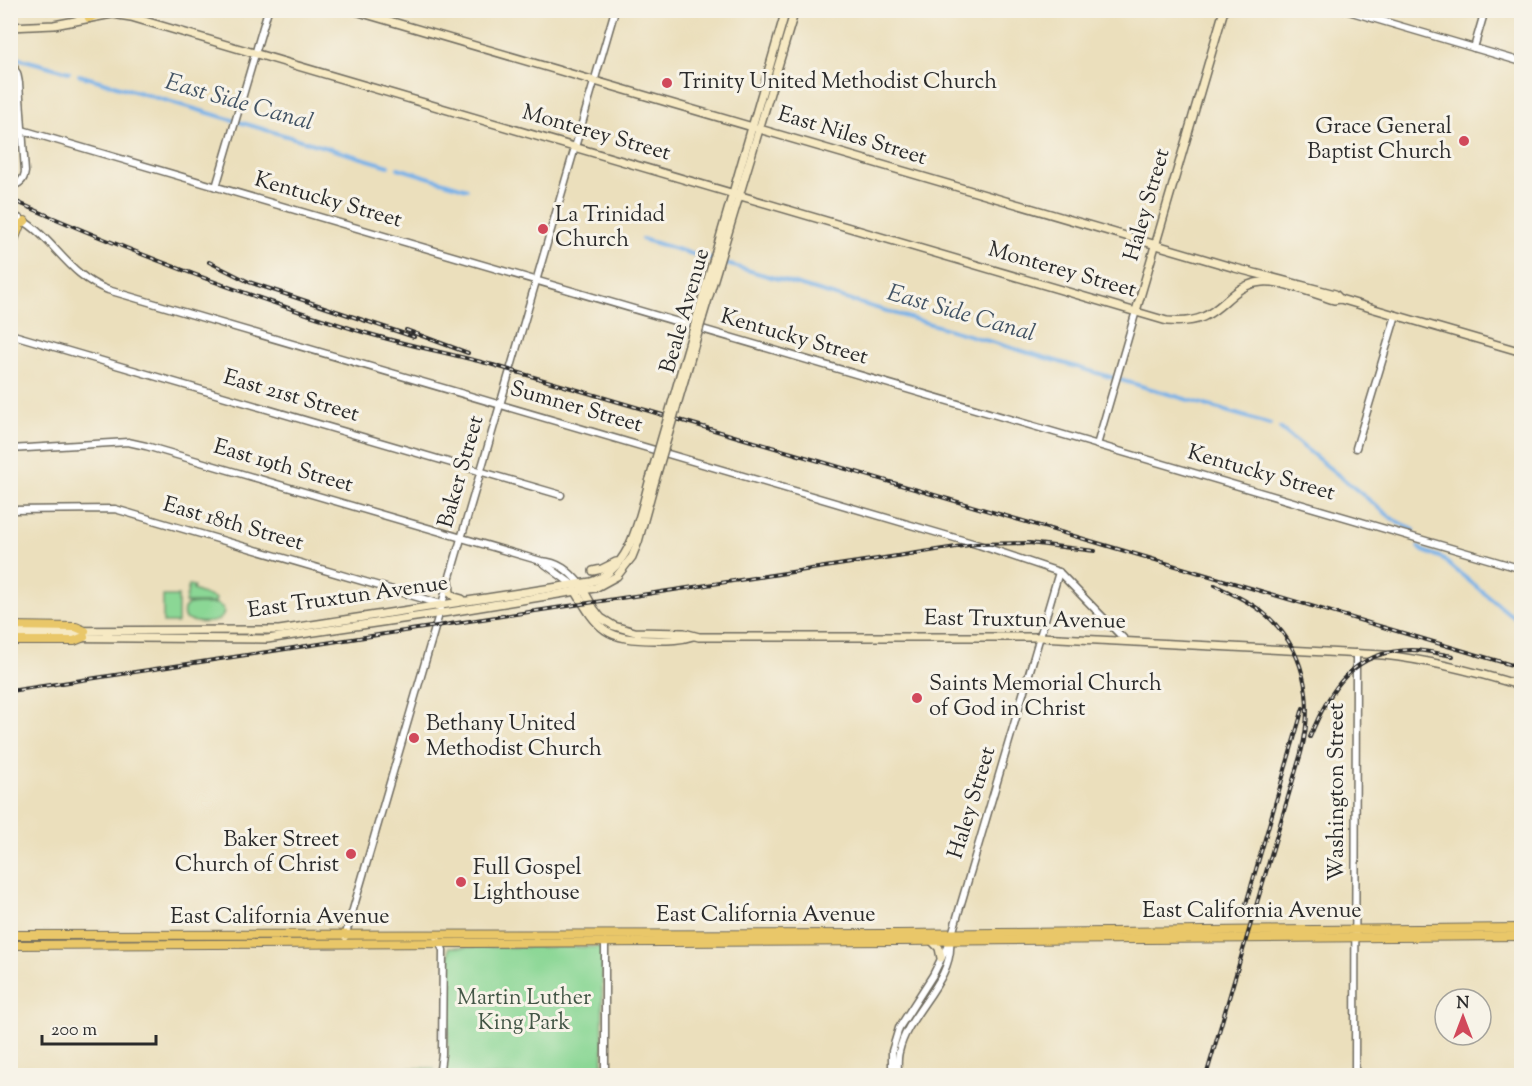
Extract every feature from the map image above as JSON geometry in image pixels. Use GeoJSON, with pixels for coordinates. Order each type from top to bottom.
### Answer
{"type":"FeatureCollection","features":[{"type":"Feature","properties":{"kind":"highway"},"geometry":{"type":"LineString","coordinates":[[89,18],[106,10]]}},
{"type":"Feature","properties":{"kind":"main road","name":"East Niles Street"},"geometry":{"type":"LineString","coordinates":[[352,10],[1155,245],[1335,294],[1340,299]]}},
{"type":"Feature","properties":{"kind":"main road","name":"Beale Avenue"},"geometry":{"type":"LineString","coordinates":[[578,588],[607,583],[630,561],[637,547],[653,480],[786,10]]}},
{"type":"Feature","properties":{"kind":"main road","name":"Beale Avenue"},"geometry":{"type":"LineString","coordinates":[[733,196],[760,128],[795,10]]}},
{"type":"Feature","properties":{"kind":"main road","name":"Haley Street"},"geometry":{"type":"LineString","coordinates":[[1136,311],[1224,10]]}},
{"type":"Feature","properties":{"kind":"main road","name":"Monterey Street"},"geometry":{"type":"LineString","coordinates":[[10,26],[54,25],[112,14],[127,15],[717,189],[733,196],[756,200],[1167,321]]}},
{"type":"Feature","properties":{"kind":"main road"},"geometry":{"type":"LineString","coordinates":[[744,203],[748,200],[756,200]]}},
{"type":"Feature","properties":{"kind":"main road"},"geometry":{"type":"LineString","coordinates":[[10,251],[20,225],[25,221]]}},
{"type":"Feature","properties":{"kind":"main road","name":"East Niles Street"},"geometry":{"type":"LineString","coordinates":[[1167,321],[1189,321],[1204,317],[1240,288],[1260,282],[1271,282],[1334,300],[1340,299],[1521,352]]}},
{"type":"Feature","properties":{"kind":"main road","name":"Beale Avenue"},"geometry":{"type":"LineString","coordinates":[[578,588],[601,578],[623,557],[653,480]]}},
{"type":"Feature","properties":{"kind":"main road"},"geometry":{"type":"LineString","coordinates":[[593,571],[603,569],[623,557]]}},
{"type":"Feature","properties":{"kind":"main road"},"geometry":{"type":"LineString","coordinates":[[449,579],[448,589],[453,596],[477,599]]}},
{"type":"Feature","properties":{"kind":"main road"},"geometry":{"type":"LineString","coordinates":[[578,588],[597,624],[609,633],[614,630],[622,633],[635,632]]}},
{"type":"Feature","properties":{"kind":"main road","name":"East Truxtun Avenue"},"geometry":{"type":"LineString","coordinates":[[10,631],[172,635],[279,630],[531,590],[578,588]]}},
{"type":"Feature","properties":{"kind":"main road","name":"East Truxtun Avenue"},"geometry":{"type":"LineString","coordinates":[[10,637],[58,637],[115,631],[267,639],[510,603],[578,588]]}},
{"type":"Feature","properties":{"kind":"main road","name":"East Truxtun Avenue"},"geometry":{"type":"LineString","coordinates":[[578,588],[601,618],[614,626],[635,632],[684,633],[693,636],[1040,637],[1356,653],[1418,659],[1521,686]]}},
{"type":"Feature","properties":{"kind":"main road"},"geometry":{"type":"LineString","coordinates":[[510,603],[527,596],[531,590]]}},
{"type":"Feature","properties":{"kind":"main road"},"geometry":{"type":"LineString","coordinates":[[10,626],[76,627],[85,634],[74,641],[10,641]]}},
{"type":"Feature","properties":{"kind":"main road","name":"East Truxtun Avenue"},"geometry":{"type":"LineString","coordinates":[[609,633],[640,640],[683,640],[693,636]]}},
{"type":"Feature","properties":{"kind":"main road","name":"East California Avenue"},"geometry":{"type":"LineString","coordinates":[[1355,933],[1498,936],[1503,932],[1521,932]]}},
{"type":"Feature","properties":{"kind":"main road","name":"East California Avenue"},"geometry":{"type":"LineString","coordinates":[[10,945],[223,944],[435,935],[951,937],[1521,932]]}},
{"type":"Feature","properties":{"kind":"main road","name":"East California Avenue"},"geometry":{"type":"LineString","coordinates":[[10,935],[249,936],[440,943],[932,941],[951,937]]}},
{"type":"Feature","properties":{"kind":"main road"},"geometry":{"type":"LineString","coordinates":[[57,944],[62,940],[82,940],[83,936]]}},
{"type":"Feature","properties":{"kind":"main road"},"geometry":{"type":"LineString","coordinates":[[103,944],[105,941],[130,936]]}},
{"type":"Feature","properties":{"kind":"main road"},"geometry":{"type":"LineString","coordinates":[[140,944],[166,940],[169,936]]}},
{"type":"Feature","properties":{"kind":"main road"},"geometry":{"type":"LineString","coordinates":[[223,944],[225,941],[249,936]]}},
{"type":"Feature","properties":{"kind":"main road"},"geometry":{"type":"LineString","coordinates":[[932,941],[939,948],[940,958]]}},
{"type":"Feature","properties":{"kind":"street"},"geometry":{"type":"LineString","coordinates":[[216,187],[268,10]]}},
{"type":"Feature","properties":{"kind":"street","name":"Baker Street"},"geometry":{"type":"LineString","coordinates":[[344,939],[615,10]]}},
{"type":"Feature","properties":{"kind":"street"},"geometry":{"type":"LineString","coordinates":[[1345,10],[1521,62]]}},
{"type":"Feature","properties":{"kind":"street"},"geometry":{"type":"LineString","coordinates":[[1474,48],[1485,10]]}},
{"type":"Feature","properties":{"kind":"street"},"geometry":{"type":"LineString","coordinates":[[10,186],[15,186],[24,178],[19,83],[12,66]]}},
{"type":"Feature","properties":{"kind":"street","name":"Kentucky Street"},"geometry":{"type":"LineString","coordinates":[[22,130],[1521,569]]}},
{"type":"Feature","properties":{"kind":"street","name":"Sumner Street"},"geometry":{"type":"LineString","coordinates":[[10,214],[25,221],[43,236],[77,273],[100,287],[979,545],[1059,572],[1126,641]]}},
{"type":"Feature","properties":{"kind":"street","name":"Haley Street"},"geometry":{"type":"LineString","coordinates":[[1097,445],[1136,311]]}},
{"type":"Feature","properties":{"kind":"street"},"geometry":{"type":"LineString","coordinates":[[1356,448],[1396,315]]}},
{"type":"Feature","properties":{"kind":"street","name":"East 21st Street"},"geometry":{"type":"LineString","coordinates":[[10,334],[561,495]]}},
{"type":"Feature","properties":{"kind":"street","name":"East 19th Street"},"geometry":{"type":"LineString","coordinates":[[10,449],[128,442],[141,445],[541,561],[578,588]]}},
{"type":"Feature","properties":{"kind":"street","name":"East 18th Street"},"geometry":{"type":"LineString","coordinates":[[10,510],[115,509],[441,605]]}},
{"type":"Feature","properties":{"kind":"street","name":"Haley Street"},"geometry":{"type":"LineString","coordinates":[[951,937],[1059,572]]}},
{"type":"Feature","properties":{"kind":"street","name":"Washington Street"},"geometry":{"type":"LineString","coordinates":[[1355,1076],[1356,653]]}},
{"type":"Feature","properties":{"kind":"street"},"geometry":{"type":"LineString","coordinates":[[435,935],[443,950],[442,1054],[439,1076]]}},
{"type":"Feature","properties":{"kind":"street"},"geometry":{"type":"LineString","coordinates":[[892,1076],[892,1050],[899,1028],[933,975],[951,937]]}},
{"type":"Feature","properties":{"kind":"street"},"geometry":{"type":"LineString","coordinates":[[898,1076],[899,1052],[902,1043],[911,1022],[939,981],[951,948],[951,937]]}},
{"type":"Feature","properties":{"kind":"street"},"geometry":{"type":"LineString","coordinates":[[605,942],[605,1076]]}},
{"type":"Feature","properties":{"kind":"green space"},"geometry":{"type":"Polygon","coordinates":[[[189,585],[194,586],[193,590],[216,599],[215,603],[185,603],[189,585]]]}},
{"type":"Feature","properties":{"kind":"green space"},"geometry":{"type":"Polygon","coordinates":[[[163,596],[178,596],[178,623],[163,623],[163,596]]]}},
{"type":"Feature","properties":{"kind":"green space"},"geometry":{"type":"Polygon","coordinates":[[[189,604],[217,604],[223,608],[224,614],[217,621],[190,621],[185,619],[183,612],[189,604]]]}},
{"type":"Feature","properties":{"kind":"green space","name":"Martin Luther King Park"},"geometry":{"type":"Polygon","coordinates":[[[449,947],[602,947],[603,1075],[445,1076],[448,1048],[449,947]]]}},
{"type":"Feature","properties":{"kind":"green space"},"geometry":{"type":"Polygon","coordinates":[[[347,1068],[434,1068],[433,1076],[347,1075],[347,1068]]]}},
{"type":"Feature","properties":{"kind":"waterway","name":"East Side Canal"},"geometry":{"type":"LineString","coordinates":[[10,56],[69,72]]}},
{"type":"Feature","properties":{"kind":"waterway","name":"East Side Canal"},"geometry":{"type":"LineString","coordinates":[[79,75],[389,166]]}},
{"type":"Feature","properties":{"kind":"waterway","name":"East Side Canal"},"geometry":{"type":"LineString","coordinates":[[398,168],[467,189]]}},
{"type":"Feature","properties":{"kind":"waterway","name":"East Side Canal"},"geometry":{"type":"LineString","coordinates":[[642,239],[713,260]]}},
{"type":"Feature","properties":{"kind":"waterway","name":"East Side Canal"},"geometry":{"type":"LineString","coordinates":[[720,262],[1270,424]]}},
{"type":"Feature","properties":{"kind":"waterway","name":"East Side Canal"},"geometry":{"type":"LineString","coordinates":[[1280,428],[1394,520],[1414,530]]}},
{"type":"Feature","properties":{"kind":"waterway","name":"East Side Canal"},"geometry":{"type":"LineString","coordinates":[[1418,547],[1440,557],[1522,624]]}},
{"type":"Feature","properties":{"kind":"railway"},"geometry":{"type":"LineString","coordinates":[[10,199],[181,269],[356,330],[493,365],[1522,668]]}},
{"type":"Feature","properties":{"kind":"railway"},"geometry":{"type":"LineString","coordinates":[[209,262],[249,282],[414,337]]}},
{"type":"Feature","properties":{"kind":"railway"},"geometry":{"type":"LineString","coordinates":[[406,330],[468,353]]}},
{"type":"Feature","properties":{"kind":"railway"},"geometry":{"type":"LineString","coordinates":[[10,691],[976,544],[1029,543],[1095,551]]}},
{"type":"Feature","properties":{"kind":"railway"},"geometry":{"type":"LineString","coordinates":[[1206,1076],[1301,753],[1307,713],[1303,675],[1287,640],[1260,610],[1215,585]]}},
{"type":"Feature","properties":{"kind":"railway"},"geometry":{"type":"LineString","coordinates":[[1310,737],[1335,689],[1359,665],[1391,652],[1417,650],[1453,656]]}},
{"type":"Feature","properties":{"kind":"railway"},"geometry":{"type":"LineString","coordinates":[[1243,914],[1303,708]]}},
{"type":"Feature","properties":{"kind":"place","name":"Trinity United Methodist Church"},"geometry":{"type":"Point","coordinates":[667,83]}},
{"type":"Feature","properties":{"kind":"place","name":"Grace General Baptist Church"},"geometry":{"type":"Point","coordinates":[1464,141]}},
{"type":"Feature","properties":{"kind":"place","name":"La Trinidad Church"},"geometry":{"type":"Point","coordinates":[543,229]}},
{"type":"Feature","properties":{"kind":"place","name":"Saints Memorial Church of God in Christ"},"geometry":{"type":"Point","coordinates":[917,698]}},
{"type":"Feature","properties":{"kind":"place","name":"Bethany United Methodist Church"},"geometry":{"type":"Point","coordinates":[414,738]}},
{"type":"Feature","properties":{"kind":"place","name":"Baker Street Church of Christ"},"geometry":{"type":"Point","coordinates":[351,854]}},
{"type":"Feature","properties":{"kind":"place","name":"Full Gospel Lighthouse"},"geometry":{"type":"Point","coordinates":[461,882]}}]}
